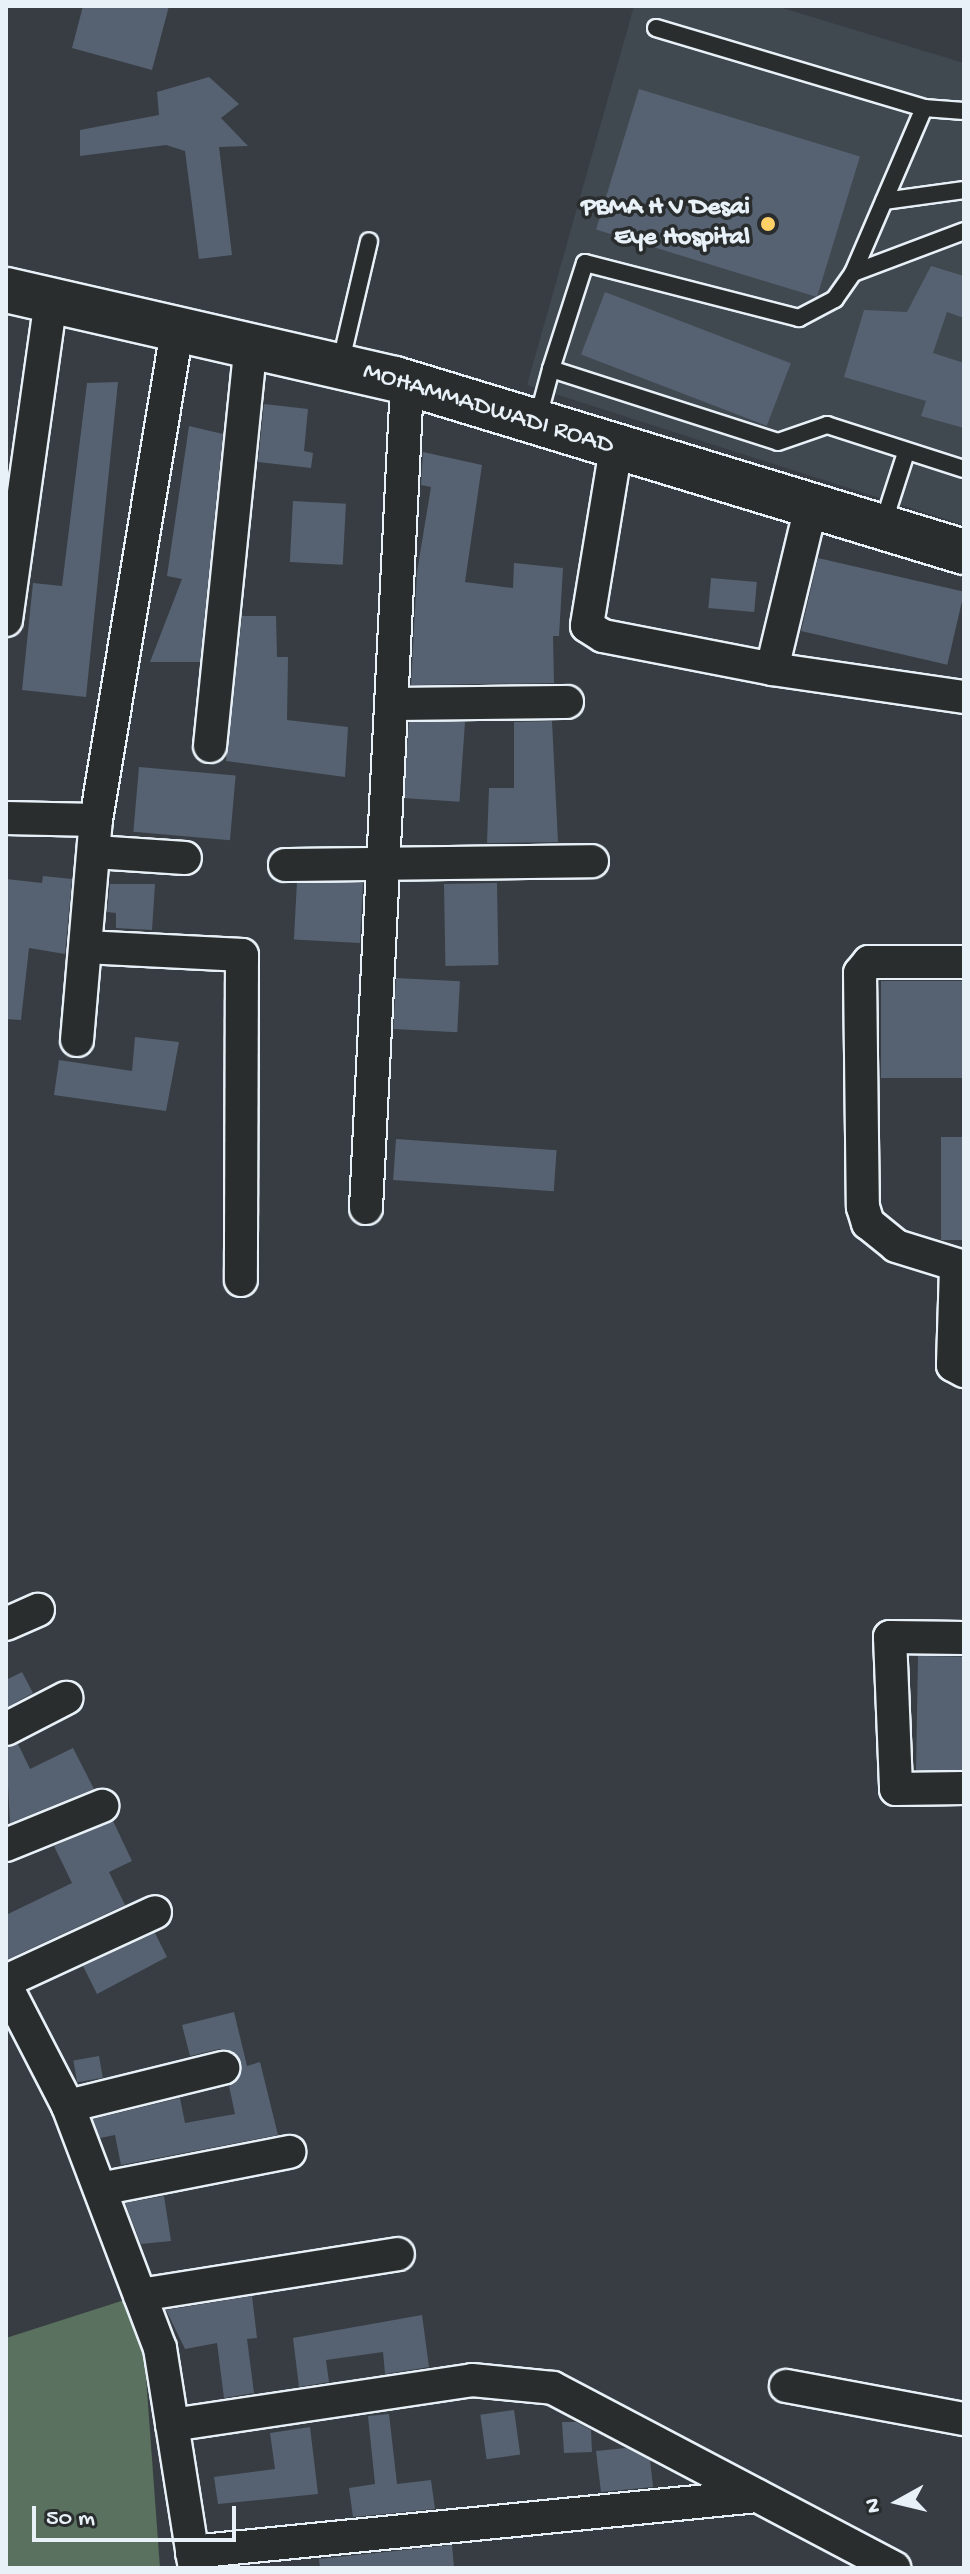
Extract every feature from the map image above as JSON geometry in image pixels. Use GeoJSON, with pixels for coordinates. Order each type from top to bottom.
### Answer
{"type":"FeatureCollection","features":[{"type":"Feature","properties":{"kind":"main road","name":"MOHAMMADWADI ROAD"},"geometry":{"type":"LineString","coordinates":[[6,290],[407,384],[964,552]]}},
{"type":"Feature","properties":{"kind":"street"},"geometry":{"type":"LineString","coordinates":[[6,620],[51,300]]}},
{"type":"Feature","properties":{"kind":"street"},"geometry":{"type":"LineString","coordinates":[[77,1040],[96,820],[177,329]]}},
{"type":"Feature","properties":{"kind":"street"},"geometry":{"type":"LineString","coordinates":[[210,746],[251,345]]}},
{"type":"Feature","properties":{"kind":"street"},"geometry":{"type":"LineString","coordinates":[[366,1208],[407,384]]}},
{"type":"Feature","properties":{"kind":"street"},"geometry":{"type":"LineString","coordinates":[[616,448],[587,626],[603,636],[772,669],[964,697]]}},
{"type":"Feature","properties":{"kind":"street"},"geometry":{"type":"LineString","coordinates":[[772,669],[811,507]]}},
{"type":"Feature","properties":{"kind":"street"},"geometry":{"type":"LineString","coordinates":[[391,704],[567,702]]}},
{"type":"Feature","properties":{"kind":"street"},"geometry":{"type":"LineString","coordinates":[[6,818],[96,820]]}},
{"type":"Feature","properties":{"kind":"street"},"geometry":{"type":"LineString","coordinates":[[95,852],[185,858]]}},
{"type":"Feature","properties":{"kind":"street"},"geometry":{"type":"LineString","coordinates":[[285,865],[592,861]]}},
{"type":"Feature","properties":{"kind":"street"},"geometry":{"type":"LineString","coordinates":[[86,947],[242,955],[241,1280]]}},
{"type":"Feature","properties":{"kind":"street"},"geometry":{"type":"LineString","coordinates":[[959,1368],[959,1273],[878,1236],[863,1207],[860,973],[869,962],[964,962]]}},
{"type":"Feature","properties":{"kind":"street"},"geometry":{"type":"LineString","coordinates":[[6,1624],[38,1610]]}},
{"type":"Feature","properties":{"kind":"street"},"geometry":{"type":"LineString","coordinates":[[964,1638],[890,1637],[896,1789],[964,1788]]}},
{"type":"Feature","properties":{"kind":"street"},"geometry":{"type":"LineString","coordinates":[[6,1729],[66,1698]]}},
{"type":"Feature","properties":{"kind":"street"},"geometry":{"type":"LineString","coordinates":[[6,1845],[102,1806]]}},
{"type":"Feature","properties":{"kind":"street"},"geometry":{"type":"LineString","coordinates":[[155,1912],[6,1984],[68,2106],[160,2348],[193,2560],[757,2496]]}},
{"type":"Feature","properties":{"kind":"street"},"geometry":{"type":"LineString","coordinates":[[68,2106],[223,2068]]}},
{"type":"Feature","properties":{"kind":"street"},"geometry":{"type":"LineString","coordinates":[[100,2189],[289,2152]]}},
{"type":"Feature","properties":{"kind":"street"},"geometry":{"type":"LineString","coordinates":[[140,2295],[398,2254]]}},
{"type":"Feature","properties":{"kind":"street"},"geometry":{"type":"LineString","coordinates":[[172,2425],[472,2380],[553,2388],[894,2566]]}},
{"type":"Feature","properties":{"kind":"street"},"geometry":{"type":"LineString","coordinates":[[786,2386],[964,2419]]}},
{"type":"Feature","properties":{"kind":"lane"},"geometry":{"type":"LineString","coordinates":[[656,28],[924,108],[964,111]]}},
{"type":"Feature","properties":{"kind":"lane"},"geometry":{"type":"LineString","coordinates":[[537,424],[585,263],[799,318],[835,299],[853,273],[924,108]]}},
{"type":"Feature","properties":{"kind":"lane"},"geometry":{"type":"LineString","coordinates":[[884,201],[964,190]]}},
{"type":"Feature","properties":{"kind":"lane"},"geometry":{"type":"LineString","coordinates":[[853,273],[964,231]]}},
{"type":"Feature","properties":{"kind":"lane"},"geometry":{"type":"LineString","coordinates":[[339,366],[369,241]]}},
{"type":"Feature","properties":{"kind":"lane"},"geometry":{"type":"LineString","coordinates":[[551,369],[778,442],[827,425],[906,453],[964,469]]}},
{"type":"Feature","properties":{"kind":"lane"},"geometry":{"type":"LineString","coordinates":[[882,526],[906,453]]}},
{"type":"Feature","properties":{"kind":"shaded area","name":"PBMA H V Desai Eye Hospital"},"geometry":{"type":"Polygon","coordinates":[[[634,6],[776,6],[964,63],[964,525],[527,385],[634,6]]]}},
{"type":"Feature","properties":{"kind":"green space"},"geometry":{"type":"Polygon","coordinates":[[[140,2295],[160,2568],[6,2568],[6,2338],[140,2295]]]}},
{"type":"Feature","properties":{"kind":"building"},"geometry":{"type":"Polygon","coordinates":[[[83,6],[169,6],[152,70],[72,48],[83,6]]]}},
{"type":"Feature","properties":{"kind":"building"},"geometry":{"type":"Polygon","coordinates":[[[209,77],[239,104],[221,118],[248,146],[219,147],[232,255],[199,259],[185,151],[166,145],[80,156],[80,130],[159,115],[157,92],[209,77]]]}},
{"type":"Feature","properties":{"kind":"building"},"geometry":{"type":"Polygon","coordinates":[[[639,89],[860,157],[817,297],[596,230],[639,89]]]}},
{"type":"Feature","properties":{"kind":"building"},"geometry":{"type":"Polygon","coordinates":[[[931,266],[964,276],[964,318],[947,312],[933,353],[964,363],[964,428],[921,416],[926,401],[844,377],[864,310],[907,312],[931,266]]]}},
{"type":"Feature","properties":{"kind":"building"},"geometry":{"type":"Polygon","coordinates":[[[605,292],[791,363],[767,426],[581,355],[605,292]]]}},
{"type":"Feature","properties":{"kind":"building"},"geometry":{"type":"Polygon","coordinates":[[[118,382],[86,697],[22,690],[33,583],[62,586],[87,383],[118,382]]]}},
{"type":"Feature","properties":{"kind":"building"},"geometry":{"type":"Polygon","coordinates":[[[264,404],[308,409],[304,451],[313,453],[311,468],[258,462],[264,404]]]}},
{"type":"Feature","properties":{"kind":"building"},"geometry":{"type":"Polygon","coordinates":[[[189,426],[223,434],[200,662],[150,662],[182,579],[167,576],[189,426]]]}},
{"type":"Feature","properties":{"kind":"building"},"geometry":{"type":"Polygon","coordinates":[[[423,452],[482,465],[465,582],[513,588],[514,563],[563,568],[559,636],[553,636],[554,683],[411,685],[417,572],[431,487],[421,485],[423,452]]]}},
{"type":"Feature","properties":{"kind":"building"},"geometry":{"type":"Polygon","coordinates":[[[293,501],[346,504],[343,565],[290,562],[293,501]]]}},
{"type":"Feature","properties":{"kind":"building"},"geometry":{"type":"Polygon","coordinates":[[[818,558],[964,592],[947,665],[801,631],[818,558]]]}},
{"type":"Feature","properties":{"kind":"building"},"geometry":{"type":"Polygon","coordinates":[[[711,578],[757,582],[754,612],[708,608],[711,578]]]}},
{"type":"Feature","properties":{"kind":"building"},"geometry":{"type":"Polygon","coordinates":[[[242,616],[276,616],[277,657],[288,657],[287,720],[348,727],[345,777],[226,761],[242,616]]]}},
{"type":"Feature","properties":{"kind":"building"},"geometry":{"type":"Polygon","coordinates":[[[409,718],[465,722],[459,802],[404,798],[409,718]]]}},
{"type":"Feature","properties":{"kind":"building"},"geometry":{"type":"Polygon","coordinates":[[[552,721],[558,842],[487,843],[489,788],[514,788],[514,722],[552,721]]]}},
{"type":"Feature","properties":{"kind":"building"},"geometry":{"type":"Polygon","coordinates":[[[139,767],[236,775],[230,840],[133,832],[139,767]]]}},
{"type":"Feature","properties":{"kind":"building"},"geometry":{"type":"Polygon","coordinates":[[[43,876],[72,879],[65,954],[29,948],[21,1020],[6,1019],[6,879],[42,883],[43,876]]]}},
{"type":"Feature","properties":{"kind":"building"},"geometry":{"type":"Polygon","coordinates":[[[297,880],[363,883],[360,943],[294,939],[297,880]]]}},
{"type":"Feature","properties":{"kind":"building"},"geometry":{"type":"Polygon","coordinates":[[[497,883],[498,965],[445,966],[444,884],[497,883]]]}},
{"type":"Feature","properties":{"kind":"building"},"geometry":{"type":"Polygon","coordinates":[[[110,884],[155,884],[152,930],[116,928],[116,913],[107,912],[110,884]]]}},
{"type":"Feature","properties":{"kind":"building"},"geometry":{"type":"Polygon","coordinates":[[[396,978],[460,981],[457,1032],[393,1029],[396,978]]]}},
{"type":"Feature","properties":{"kind":"building"},"geometry":{"type":"Polygon","coordinates":[[[881,981],[964,981],[964,1078],[881,1078],[881,981]]]}},
{"type":"Feature","properties":{"kind":"building"},"geometry":{"type":"Polygon","coordinates":[[[135,1037],[179,1042],[166,1111],[54,1095],[59,1060],[132,1071],[135,1037]]]}},
{"type":"Feature","properties":{"kind":"building"},"geometry":{"type":"Polygon","coordinates":[[[941,1137],[964,1137],[964,1240],[941,1240],[941,1137]]]}},
{"type":"Feature","properties":{"kind":"building"},"geometry":{"type":"Polygon","coordinates":[[[396,1139],[557,1150],[554,1191],[393,1180],[396,1139]]]}},
{"type":"Feature","properties":{"kind":"building"},"geometry":{"type":"Polygon","coordinates":[[[918,1656],[964,1657],[962,1771],[916,1770],[918,1656]]]}},
{"type":"Feature","properties":{"kind":"building"},"geometry":{"type":"Polygon","coordinates":[[[22,1672],[33,1693],[6,1708],[6,1680],[22,1672]]]}},
{"type":"Feature","properties":{"kind":"building"},"geometry":{"type":"Polygon","coordinates":[[[18,1744],[30,1769],[73,1748],[94,1789],[10,1823],[6,1748],[18,1744]]]}},
{"type":"Feature","properties":{"kind":"building"},"geometry":{"type":"Polygon","coordinates":[[[113,1821],[132,1861],[109,1872],[125,1905],[6,1960],[6,1915],[72,1883],[54,1846],[113,1821]]]}},
{"type":"Feature","properties":{"kind":"building"},"geometry":{"type":"Polygon","coordinates":[[[155,1933],[167,1957],[97,1994],[83,1966],[155,1933]]]}},
{"type":"Feature","properties":{"kind":"building"},"geometry":{"type":"Polygon","coordinates":[[[234,2012],[247,2066],[260,2062],[278,2135],[121,2165],[115,2135],[100,2138],[93,2119],[180,2098],[185,2123],[235,2114],[229,2086],[241,2073],[237,2055],[219,2049],[190,2056],[182,2025],[234,2012]]]}},
{"type":"Feature","properties":{"kind":"building"},"geometry":{"type":"Polygon","coordinates":[[[99,2056],[103,2078],[77,2082],[73,2061],[99,2056]]]}},
{"type":"Feature","properties":{"kind":"building"},"geometry":{"type":"Polygon","coordinates":[[[164,2196],[171,2241],[141,2244],[125,2203],[164,2196]]]}},
{"type":"Feature","properties":{"kind":"building"},"geometry":{"type":"Polygon","coordinates":[[[252,2296],[257,2338],[247,2339],[254,2393],[224,2398],[217,2343],[185,2349],[166,2310],[252,2296]]]}},
{"type":"Feature","properties":{"kind":"building"},"geometry":{"type":"Polygon","coordinates":[[[422,2315],[429,2367],[385,2374],[383,2352],[326,2360],[329,2382],[299,2387],[293,2338],[422,2315]]]}},
{"type":"Feature","properties":{"kind":"building"},"geometry":{"type":"Polygon","coordinates":[[[514,2410],[520,2455],[487,2459],[480,2415],[514,2410]]]}},
{"type":"Feature","properties":{"kind":"building"},"geometry":{"type":"Polygon","coordinates":[[[389,2414],[397,2484],[431,2480],[435,2509],[353,2517],[349,2488],[375,2484],[368,2416],[389,2414]]]}},
{"type":"Feature","properties":{"kind":"building"},"geometry":{"type":"Polygon","coordinates":[[[562,2422],[576,2422],[591,2430],[592,2452],[564,2453],[562,2422]]]}},
{"type":"Feature","properties":{"kind":"building"},"geometry":{"type":"Polygon","coordinates":[[[310,2427],[318,2494],[218,2504],[214,2477],[275,2469],[270,2433],[310,2427]]]}},
{"type":"Feature","properties":{"kind":"building"},"geometry":{"type":"Polygon","coordinates":[[[626,2448],[650,2460],[653,2487],[601,2492],[596,2451],[626,2448]]]}},
{"type":"Feature","properties":{"kind":"building"},"geometry":{"type":"Polygon","coordinates":[[[452,2545],[454,2568],[320,2568],[319,2559],[452,2545]]]}},
{"type":"Feature","properties":{"kind":"place","name":"PBMA H V Desai Eye Hospital"},"geometry":{"type":"Point","coordinates":[768,224]}}]}
